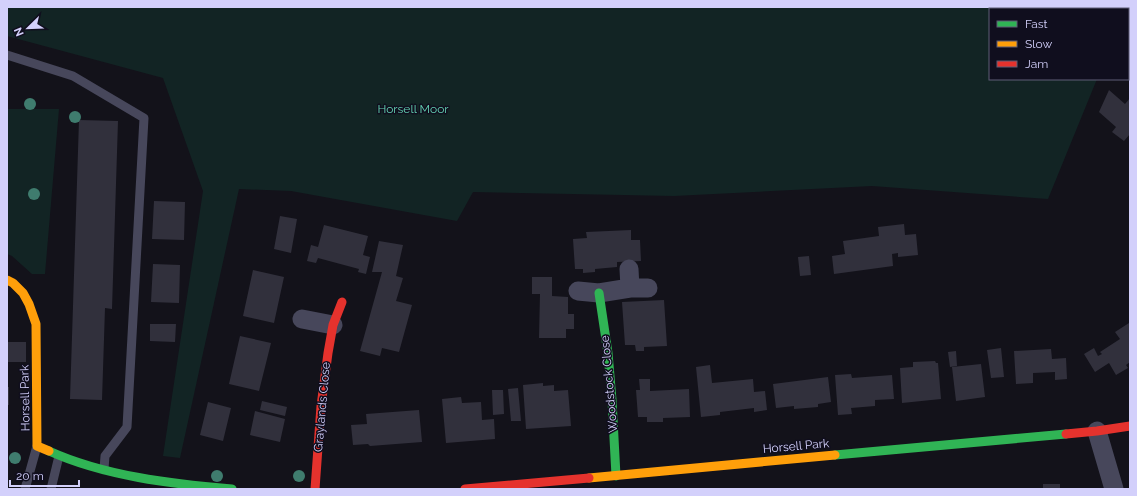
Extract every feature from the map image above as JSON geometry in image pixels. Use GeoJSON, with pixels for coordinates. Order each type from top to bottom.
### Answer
{"type":"FeatureCollection","features":[{"type":"Feature","properties":{"kind":"street"},"geometry":{"type":"LineString","coordinates":[[578,291],[599,293],[639,288],[629,269]]}},
{"type":"Feature","properties":{"kind":"street","name":"Horsell Park"},"geometry":{"type":"LineString","coordinates":[[7,280],[12,282],[22,291],[31,307],[36,324],[38,446],[59,456],[135,476],[208,487],[232,489]]}},
{"type":"Feature","properties":{"kind":"street","name":"Woodstock Close"},"geometry":{"type":"LineString","coordinates":[[599,293],[608,353],[616,476]]}},
{"type":"Feature","properties":{"kind":"street","name":"Graylands Close"},"geometry":{"type":"LineString","coordinates":[[315,489],[328,353],[333,325],[342,302]]}},
{"type":"Feature","properties":{"kind":"street"},"geometry":{"type":"LineString","coordinates":[[302,319],[333,325]]}},
{"type":"Feature","properties":{"kind":"street","name":"Horsell Park"},"geometry":{"type":"LineString","coordinates":[[465,489],[616,476],[1130,426]]}},
{"type":"Feature","properties":{"kind":"street"},"geometry":{"type":"LineString","coordinates":[[1097,430],[1114,489]]}},
{"type":"Feature","properties":{"kind":"lane"},"geometry":{"type":"LineString","coordinates":[[7,54],[73,76],[144,118],[126,427],[105,456],[104,469]]}},
{"type":"Feature","properties":{"kind":"lane"},"geometry":{"type":"LineString","coordinates":[[25,489],[38,446]]}},
{"type":"Feature","properties":{"kind":"lane"},"geometry":{"type":"LineString","coordinates":[[51,489],[59,456]]}},
{"type":"Feature","properties":{"kind":"green space","name":"Horsell Moor"},"geometry":{"type":"Polygon","coordinates":[[[7,7],[1058,7],[1059,8],[989,8],[989,80],[1097,80],[1048,199],[872,186],[674,196],[473,192],[457,221],[291,191],[239,189],[180,458],[163,456],[203,191],[163,78],[7,36],[7,7]]]}},
{"type":"Feature","properties":{"kind":"green space"},"geometry":{"type":"Polygon","coordinates":[[[7,109],[59,109],[45,274],[32,274],[12,256],[7,254],[7,109]]]}},
{"type":"Feature","properties":{"kind":"building"},"geometry":{"type":"Polygon","coordinates":[[[1109,90],[1125,104],[1130,98],[1130,134],[1124,141],[1112,132],[1116,127],[1099,112],[1109,90]]]}},
{"type":"Feature","properties":{"kind":"building"},"geometry":{"type":"Polygon","coordinates":[[[79,120],[118,121],[112,309],[105,308],[102,400],[70,399],[79,120]]]}},
{"type":"Feature","properties":{"kind":"building"},"geometry":{"type":"Polygon","coordinates":[[[154,201],[185,202],[184,240],[152,239],[154,201]]]}},
{"type":"Feature","properties":{"kind":"building"},"geometry":{"type":"Polygon","coordinates":[[[280,216],[297,219],[291,253],[274,249],[280,216]]]}},
{"type":"Feature","properties":{"kind":"building"},"geometry":{"type":"Polygon","coordinates":[[[904,224],[905,235],[916,234],[918,255],[898,257],[898,253],[892,254],[893,266],[834,274],[832,256],[845,254],[843,241],[879,236],[878,227],[904,224]]]}},
{"type":"Feature","properties":{"kind":"building"},"geometry":{"type":"Polygon","coordinates":[[[324,225],[368,236],[363,255],[370,257],[366,274],[358,272],[359,269],[318,258],[316,263],[307,261],[311,245],[318,247],[324,225]]]}},
{"type":"Feature","properties":{"kind":"building"},"geometry":{"type":"Polygon","coordinates":[[[631,230],[631,240],[640,240],[641,261],[617,262],[617,267],[595,269],[595,272],[583,273],[583,269],[575,269],[573,239],[587,238],[586,232],[631,230]]]}},
{"type":"Feature","properties":{"kind":"building"},"geometry":{"type":"Polygon","coordinates":[[[379,241],[403,245],[396,276],[403,278],[396,301],[412,305],[399,352],[382,348],[380,356],[360,351],[382,272],[372,272],[379,241]]]}},
{"type":"Feature","properties":{"kind":"building"},"geometry":{"type":"Polygon","coordinates":[[[809,256],[811,275],[800,276],[798,257],[809,256]]]}},
{"type":"Feature","properties":{"kind":"building"},"geometry":{"type":"Polygon","coordinates":[[[153,264],[180,265],[179,303],[151,302],[153,264]]]}},
{"type":"Feature","properties":{"kind":"building"},"geometry":{"type":"Polygon","coordinates":[[[253,270],[284,277],[274,323],[243,316],[253,270]]]}},
{"type":"Feature","properties":{"kind":"building"},"geometry":{"type":"Polygon","coordinates":[[[532,277],[552,277],[552,296],[568,297],[568,314],[574,314],[574,329],[566,329],[566,338],[539,338],[540,294],[532,294],[532,277]]]}},
{"type":"Feature","properties":{"kind":"building"},"geometry":{"type":"Polygon","coordinates":[[[664,300],[667,346],[644,347],[644,351],[636,351],[635,345],[625,345],[622,302],[664,300]]]}},
{"type":"Feature","properties":{"kind":"building"},"geometry":{"type":"Polygon","coordinates":[[[1129,323],[1130,362],[1126,365],[1128,368],[1116,375],[1109,363],[1095,372],[1084,354],[1094,348],[1098,356],[1102,354],[1100,352],[1120,339],[1115,332],[1129,323]]]}},
{"type":"Feature","properties":{"kind":"building"},"geometry":{"type":"Polygon","coordinates":[[[150,324],[176,324],[175,342],[150,341],[150,324]]]}},
{"type":"Feature","properties":{"kind":"building"},"geometry":{"type":"Polygon","coordinates":[[[240,336],[271,343],[259,391],[229,384],[240,336]]]}},
{"type":"Feature","properties":{"kind":"building"},"geometry":{"type":"Polygon","coordinates":[[[7,342],[26,342],[26,362],[7,362],[7,342]]]}},
{"type":"Feature","properties":{"kind":"building"},"geometry":{"type":"Polygon","coordinates":[[[1001,348],[1004,377],[991,378],[987,350],[1001,348]]]}},
{"type":"Feature","properties":{"kind":"building"},"geometry":{"type":"Polygon","coordinates":[[[1051,349],[1052,359],[1066,358],[1067,379],[1055,380],[1055,372],[1033,373],[1033,383],[1016,384],[1014,351],[1051,349]]]}},
{"type":"Feature","properties":{"kind":"building"},"geometry":{"type":"Polygon","coordinates":[[[956,351],[957,366],[950,367],[948,352],[956,351]]]}},
{"type":"Feature","properties":{"kind":"building"},"geometry":{"type":"Polygon","coordinates":[[[935,361],[938,363],[941,399],[902,403],[900,368],[913,367],[913,362],[935,361]]]}},
{"type":"Feature","properties":{"kind":"building"},"geometry":{"type":"Polygon","coordinates":[[[981,364],[985,397],[956,401],[952,367],[981,364]]]}},
{"type":"Feature","properties":{"kind":"building"},"geometry":{"type":"Polygon","coordinates":[[[710,365],[712,383],[753,379],[754,392],[765,391],[767,410],[754,412],[754,408],[720,412],[720,415],[701,417],[696,367],[710,365]]]}},
{"type":"Feature","properties":{"kind":"building"},"geometry":{"type":"Polygon","coordinates":[[[851,374],[852,378],[892,375],[894,399],[875,400],[875,406],[851,408],[852,414],[838,415],[835,375],[851,374]]]}},
{"type":"Feature","properties":{"kind":"building"},"geometry":{"type":"Polygon","coordinates":[[[828,377],[831,402],[818,404],[818,407],[794,409],[794,406],[776,408],[773,384],[828,377]]]}},
{"type":"Feature","properties":{"kind":"building"},"geometry":{"type":"Polygon","coordinates":[[[639,379],[650,379],[650,391],[689,389],[690,417],[663,418],[663,422],[647,422],[647,417],[638,417],[636,390],[640,390],[639,379]]]}},
{"type":"Feature","properties":{"kind":"building"},"geometry":{"type":"Polygon","coordinates":[[[543,383],[543,386],[554,385],[554,391],[568,390],[571,426],[526,429],[523,385],[543,383]]]}},
{"type":"Feature","properties":{"kind":"building"},"geometry":{"type":"Polygon","coordinates":[[[7,387],[9,387],[9,405],[7,405],[7,387]]]}},
{"type":"Feature","properties":{"kind":"building"},"geometry":{"type":"Polygon","coordinates":[[[518,388],[521,421],[511,421],[508,389],[518,388]]]}},
{"type":"Feature","properties":{"kind":"building"},"geometry":{"type":"Polygon","coordinates":[[[492,390],[503,390],[504,414],[493,415],[492,390]]]}},
{"type":"Feature","properties":{"kind":"building"},"geometry":{"type":"Polygon","coordinates":[[[461,397],[462,403],[481,402],[482,420],[494,419],[495,439],[446,443],[442,399],[461,397]]]}},
{"type":"Feature","properties":{"kind":"building"},"geometry":{"type":"Polygon","coordinates":[[[262,401],[287,407],[285,416],[260,410],[262,401]]]}},
{"type":"Feature","properties":{"kind":"building"},"geometry":{"type":"Polygon","coordinates":[[[208,402],[231,408],[223,441],[200,435],[208,402]]]}},
{"type":"Feature","properties":{"kind":"building"},"geometry":{"type":"Polygon","coordinates":[[[419,410],[422,442],[370,446],[368,444],[353,445],[351,425],[367,424],[366,414],[419,410]]]}},
{"type":"Feature","properties":{"kind":"building"},"geometry":{"type":"Polygon","coordinates":[[[255,411],[285,419],[280,442],[250,435],[255,411]]]}},
{"type":"Feature","properties":{"kind":"building"},"geometry":{"type":"Polygon","coordinates":[[[1043,484],[1060,484],[1060,489],[1043,489],[1043,484]]]}},
{"type":"Feature","properties":{"kind":"traffic: fast"},"geometry":{"type":"LineString","coordinates":[[599,293],[608,353],[616,476]]}},
{"type":"Feature","properties":{"kind":"traffic: fast"},"geometry":{"type":"LineString","coordinates":[[835,455],[1066,434]]}},
{"type":"Feature","properties":{"kind":"traffic: fast"},"geometry":{"type":"LineString","coordinates":[[49,451],[92,467],[139,478],[232,489]]}},
{"type":"Feature","properties":{"kind":"traffic: slow"},"geometry":{"type":"LineString","coordinates":[[7,280],[13,283],[23,293],[29,304],[36,324],[37,446],[49,451]]}},
{"type":"Feature","properties":{"kind":"traffic: slow"},"geometry":{"type":"LineString","coordinates":[[589,478],[835,455]]}},
{"type":"Feature","properties":{"kind":"traffic: jam"},"geometry":{"type":"LineString","coordinates":[[315,489],[321,406],[328,353],[333,325],[342,302]]}},
{"type":"Feature","properties":{"kind":"traffic: jam"},"geometry":{"type":"LineString","coordinates":[[1066,434],[1130,426]]}},
{"type":"Feature","properties":{"kind":"traffic: jam"},"geometry":{"type":"LineString","coordinates":[[465,489],[589,478]]}}]}
